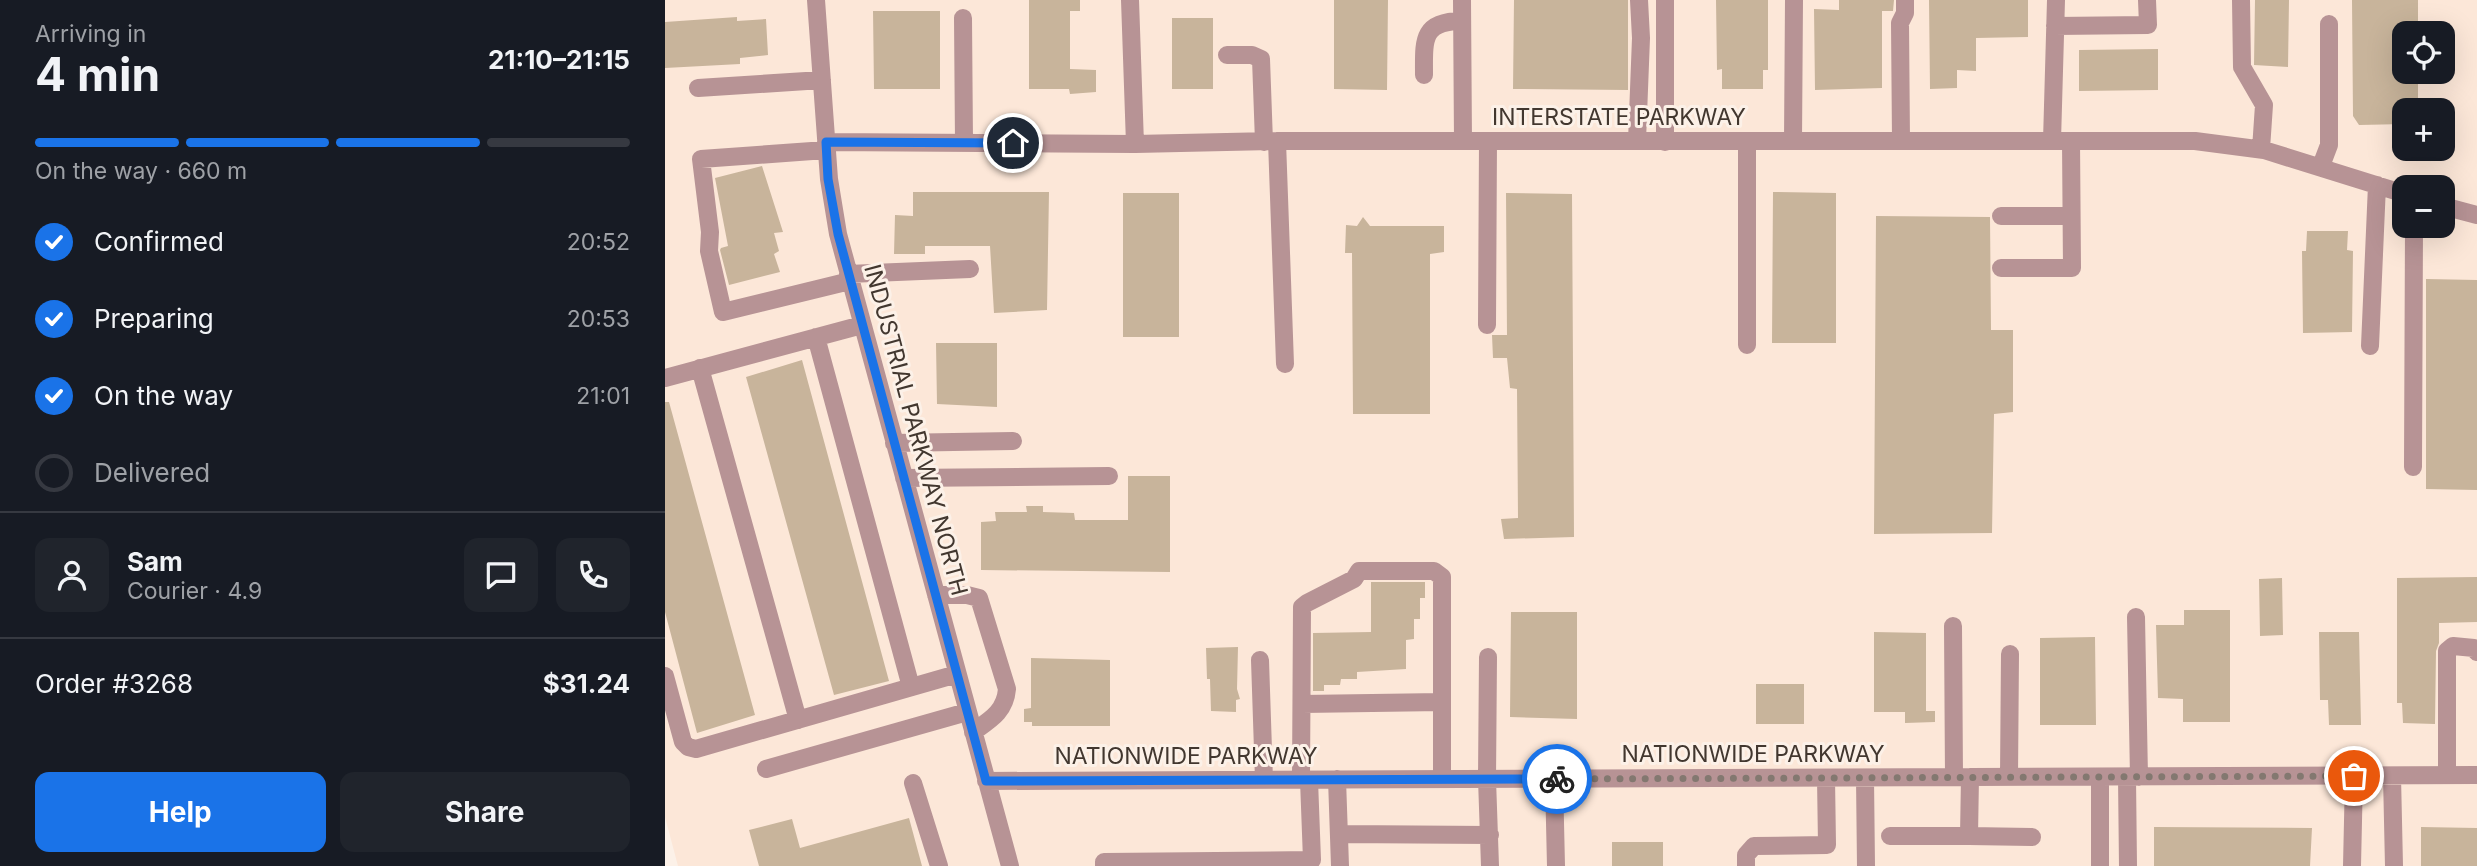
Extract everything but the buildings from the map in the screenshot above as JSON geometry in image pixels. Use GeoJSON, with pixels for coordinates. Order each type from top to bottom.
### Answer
{"type":"FeatureCollection","features":[{"type":"Feature","properties":{"kind":"street","name":"INDUSTRIAL PARKWAY NORTH"},"geometry":{"type":"LineString","coordinates":[[816,0],[828,179],[838,234],[1010,866]]}},
{"type":"Feature","properties":{"kind":"street"},"geometry":{"type":"LineString","coordinates":[[1130,0],[1135,144]]}},
{"type":"Feature","properties":{"kind":"street"},"geometry":{"type":"LineString","coordinates":[[1462,0],[1463,141]]}},
{"type":"Feature","properties":{"kind":"street"},"geometry":{"type":"LineString","coordinates":[[1637,141],[1641,38],[1639,0]]}},
{"type":"Feature","properties":{"kind":"street"},"geometry":{"type":"LineString","coordinates":[[1665,0],[1665,142]]}},
{"type":"Feature","properties":{"kind":"street"},"geometry":{"type":"LineString","coordinates":[[1793,141],[1794,0]]}},
{"type":"Feature","properties":{"kind":"street"},"geometry":{"type":"LineString","coordinates":[[1901,141],[1901,23],[1905,13],[1905,0]]}},
{"type":"Feature","properties":{"kind":"street"},"geometry":{"type":"LineString","coordinates":[[2052,141],[2056,0]]}},
{"type":"Feature","properties":{"kind":"street"},"geometry":{"type":"LineString","coordinates":[[2055,26],[2148,25],[2147,0]]}},
{"type":"Feature","properties":{"kind":"street"},"geometry":{"type":"LineString","coordinates":[[2241,0],[2242,67],[2264,105],[2261,149]]}},
{"type":"Feature","properties":{"kind":"street"},"geometry":{"type":"LineString","coordinates":[[963,18],[964,143]]}},
{"type":"Feature","properties":{"kind":"street"},"geometry":{"type":"LineString","coordinates":[[1424,75],[1424,48],[1430,30],[1446,21],[1462,22]]}},
{"type":"Feature","properties":{"kind":"street"},"geometry":{"type":"LineString","coordinates":[[2321,166],[2329,145],[2329,24]]}},
{"type":"Feature","properties":{"kind":"street"},"geometry":{"type":"LineString","coordinates":[[1227,55],[1252,55],[1261,59],[1271,142],[1285,364]]}},
{"type":"Feature","properties":{"kind":"street"},"geometry":{"type":"LineString","coordinates":[[698,88],[822,80]]}},
{"type":"Feature","properties":{"kind":"street"},"geometry":{"type":"LineString","coordinates":[[1487,325],[1488,141]]}},
{"type":"Feature","properties":{"kind":"street"},"geometry":{"type":"LineString","coordinates":[[1747,141],[1747,345]]}},
{"type":"Feature","properties":{"kind":"street"},"geometry":{"type":"LineString","coordinates":[[2001,268],[2072,268],[2071,141]]}},
{"type":"Feature","properties":{"kind":"street","name":"INTERSTATE PARKWAY"},"geometry":{"type":"LineString","coordinates":[[849,277],[723,312],[709,251],[710,232],[701,159],[826,146],[964,143],[2195,141],[2261,149],[2392,190]]}},
{"type":"Feature","properties":{"kind":"street"},"geometry":{"type":"LineString","coordinates":[[2370,346],[2377,185]]}},
{"type":"Feature","properties":{"kind":"street"},"geometry":{"type":"LineString","coordinates":[[2455,209],[2477,215]]}},
{"type":"Feature","properties":{"kind":"street"},"geometry":{"type":"LineString","coordinates":[[2001,216],[2071,216]]}},
{"type":"Feature","properties":{"kind":"street"},"geometry":{"type":"LineString","coordinates":[[2413,467],[2414,238]]}},
{"type":"Feature","properties":{"kind":"street"},"geometry":{"type":"LineString","coordinates":[[849,277],[970,269]]}},
{"type":"Feature","properties":{"kind":"street"},"geometry":{"type":"LineString","coordinates":[[665,378],[862,325]]}},
{"type":"Feature","properties":{"kind":"street"},"geometry":{"type":"LineString","coordinates":[[816,337],[911,687]]}},
{"type":"Feature","properties":{"kind":"street"},"geometry":{"type":"LineString","coordinates":[[700,368],[798,720]]}},
{"type":"Feature","properties":{"kind":"street"},"geometry":{"type":"LineString","coordinates":[[894,443],[1013,441]]}},
{"type":"Feature","properties":{"kind":"street"},"geometry":{"type":"LineString","coordinates":[[904,478],[1109,476]]}},
{"type":"Feature","properties":{"kind":"street"},"geometry":{"type":"LineString","coordinates":[[1104,866],[1104,862],[1312,863],[1302,704],[1302,607],[1354,579],[1359,571],[1434,571],[1442,576],[1442,779]]}},
{"type":"Feature","properties":{"kind":"street"},"geometry":{"type":"LineString","coordinates":[[936,595],[967,595],[979,598],[1007,689],[1006,702],[1000,710],[973,732]]}},
{"type":"Feature","properties":{"kind":"street"},"geometry":{"type":"LineString","coordinates":[[2128,866],[2133,777],[2136,617]]}},
{"type":"Feature","properties":{"kind":"street"},"geometry":{"type":"LineString","coordinates":[[1953,626],[1962,777],[1969,836]]}},
{"type":"Feature","properties":{"kind":"street"},"geometry":{"type":"LineString","coordinates":[[2447,775],[2447,651],[2453,646],[2474,648],[2477,652]]}},
{"type":"Feature","properties":{"kind":"street"},"geometry":{"type":"LineString","coordinates":[[2009,777],[2010,653]]}},
{"type":"Feature","properties":{"kind":"street"},"geometry":{"type":"LineString","coordinates":[[1488,657],[1487,779],[1490,866]]}},
{"type":"Feature","properties":{"kind":"street"},"geometry":{"type":"LineString","coordinates":[[1260,660],[1264,780]]}},
{"type":"Feature","properties":{"kind":"street"},"geometry":{"type":"LineString","coordinates":[[665,676],[683,742],[696,749],[957,674]]}},
{"type":"Feature","properties":{"kind":"street"},"geometry":{"type":"LineString","coordinates":[[1302,704],[1442,702]]}},
{"type":"Feature","properties":{"kind":"street"},"geometry":{"type":"LineString","coordinates":[[766,769],[967,712]]}},
{"type":"Feature","properties":{"kind":"street","name":"NATIONWIDE PARKWAY"},"geometry":{"type":"LineString","coordinates":[[986,781],[2477,775]]}},
{"type":"Feature","properties":{"kind":"street"},"geometry":{"type":"LineString","coordinates":[[2352,866],[2354,776]]}},
{"type":"Feature","properties":{"kind":"street"},"geometry":{"type":"LineString","coordinates":[[2392,776],[2393,866]]}},
{"type":"Feature","properties":{"kind":"street"},"geometry":{"type":"LineString","coordinates":[[2100,777],[2100,866]]}},
{"type":"Feature","properties":{"kind":"street"},"geometry":{"type":"LineString","coordinates":[[1746,866],[1746,855],[1754,846],[1827,845],[1826,778]]}},
{"type":"Feature","properties":{"kind":"street"},"geometry":{"type":"LineString","coordinates":[[1865,778],[1866,866]]}},
{"type":"Feature","properties":{"kind":"street"},"geometry":{"type":"LineString","coordinates":[[1337,779],[1340,866]]}},
{"type":"Feature","properties":{"kind":"street"},"geometry":{"type":"LineString","coordinates":[[1554,779],[1556,866]]}},
{"type":"Feature","properties":{"kind":"street"},"geometry":{"type":"LineString","coordinates":[[913,783],[939,866]]}},
{"type":"Feature","properties":{"kind":"street"},"geometry":{"type":"LineString","coordinates":[[1340,834],[1490,835]]}},
{"type":"Feature","properties":{"kind":"street"},"geometry":{"type":"LineString","coordinates":[[1891,836],[2032,837]]}},
{"type":"Feature","properties":{"kind":"shaded area"},"geometry":{"type":"Polygon","coordinates":[[[665,0],[2477,0],[2477,866],[678,866],[665,817],[665,0]]]}},
{"type":"Feature","properties":{"kind":"way so far"},"geometry":{"type":"LineString","coordinates":[[1557,779],[2354,776]]}},
{"type":"Feature","properties":{"kind":"route"},"geometry":{"type":"LineString","coordinates":[[1013,143],[826,142],[828,179],[838,234],[986,781],[1557,779]]}}]}
